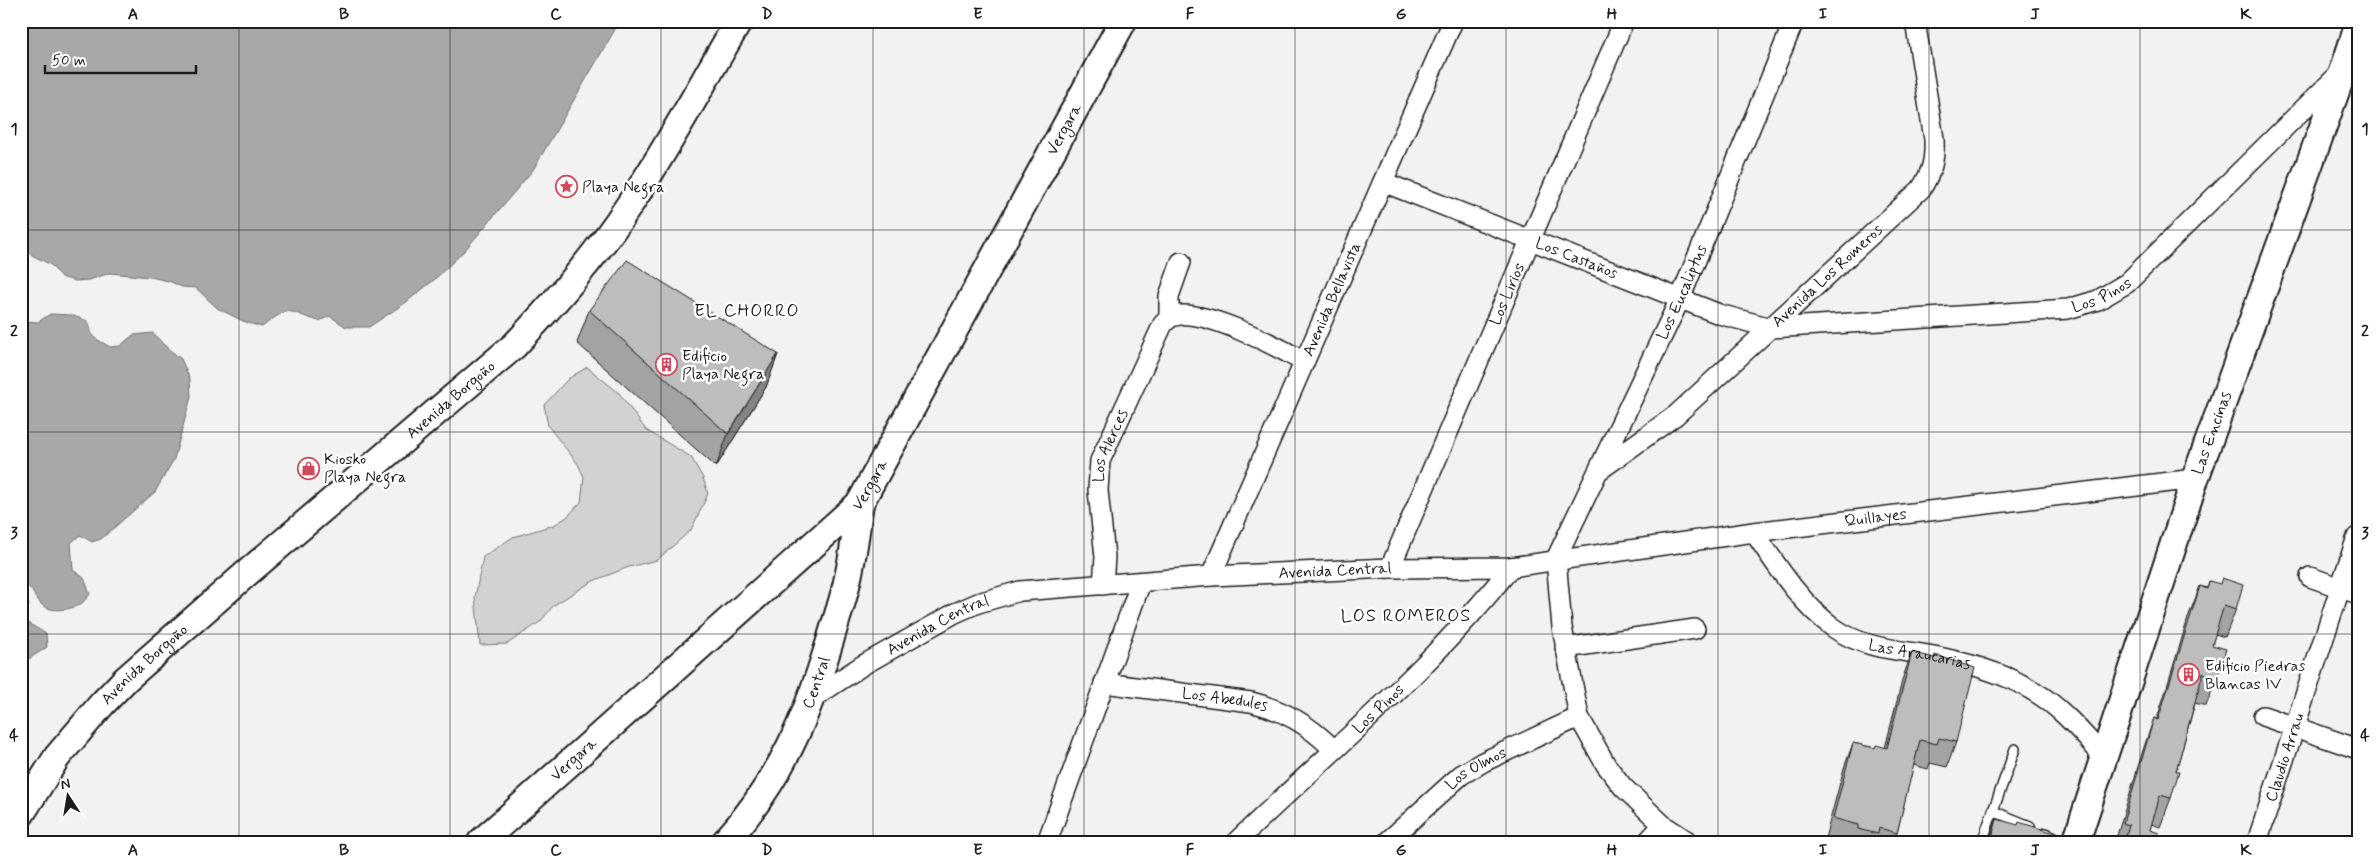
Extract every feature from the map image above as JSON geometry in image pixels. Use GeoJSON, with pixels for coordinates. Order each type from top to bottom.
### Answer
{"type":"FeatureCollection","features":[{"type":"Feature","properties":{"kind":"street","name":"Avenida Borgoño"},"geometry":{"type":"LineString","coordinates":[[21,814],[57,757],[126,679],[246,573],[515,345],[550,307],[587,264],[629,206],[739,21]]}},
{"type":"Feature","properties":{"kind":"street","name":"Vergara"},"geometry":{"type":"LineString","coordinates":[[481,842],[860,503],[1123,21]]}},
{"type":"Feature","properties":{"kind":"street","name":"Avenida Bellavista"},"geometry":{"type":"LineString","coordinates":[[1211,576],[1453,21]]}},
{"type":"Feature","properties":{"kind":"street","name":"Los Lirios"},"geometry":{"type":"LineString","coordinates":[[1390,568],[1624,21]]}},
{"type":"Feature","properties":{"kind":"street","name":"Los Eucaliptus"},"geometry":{"type":"LineString","coordinates":[[1556,559],[1680,299],[1794,21]]}},
{"type":"Feature","properties":{"kind":"street","name":"Avenida Los Romeros"},"geometry":{"type":"LineString","coordinates":[[1598,471],[1676,415],[1921,190],[1931,174],[1935,158],[1934,139],[1915,21]]}},
{"type":"Feature","properties":{"kind":"street","name":"Las Encinas"},"geometry":{"type":"LineString","coordinates":[[2076,842],[2195,479],[2358,26]]}},
{"type":"Feature","properties":{"kind":"street","name":"Los Pinos"},"geometry":{"type":"LineString","coordinates":[[1771,328],[2054,310],[2083,306],[2098,300],[2127,283],[2344,69]]}},
{"type":"Feature","properties":{"kind":"street","name":"Los Castaños"},"geometry":{"type":"LineString","coordinates":[[1383,182],[1719,314],[1771,328]]}},
{"type":"Feature","properties":{"kind":"street","name":"Los Alerces"},"geometry":{"type":"LineString","coordinates":[[1103,585],[1105,557],[1098,490],[1100,461],[1163,324],[1169,318],[1169,296],[1181,262]]}},
{"type":"Feature","properties":{"kind":"street"},"geometry":{"type":"LineString","coordinates":[[1169,318],[1177,315],[1203,317],[1275,345],[1304,362]]}},
{"type":"Feature","properties":{"kind":"street","name":"Quillayes"},"geometry":{"type":"LineString","coordinates":[[1556,559],[1754,532],[2195,479]]}},
{"type":"Feature","properties":{"kind":"street","name":"Central"},"geometry":{"type":"LineString","coordinates":[[725,842],[759,800],[778,771],[813,698],[846,586],[860,503]]}},
{"type":"Feature","properties":{"kind":"street","name":"Las Araucarias"},"geometry":{"type":"LineString","coordinates":[[1754,532],[1803,599],[1834,628],[1862,643],[1941,658],[2012,679],[2036,692],[2067,717],[2104,757]]}},
{"type":"Feature","properties":{"kind":"street","name":"Claudio Arrau"},"geometry":{"type":"LineString","coordinates":[[2257,842],[2296,727],[2350,591],[2357,538]]}},
{"type":"Feature","properties":{"kind":"street"},"geometry":{"type":"LineString","coordinates":[[1556,559],[1565,648],[1580,717],[1592,742],[1612,772],[1642,806],[1663,824],[1689,842]]}},
{"type":"Feature","properties":{"kind":"street","name":"Avenida Central"},"geometry":{"type":"LineString","coordinates":[[813,698],[871,661],[955,613],[978,602],[999,596],[1042,588],[1211,576],[1390,568],[1511,567],[1556,559]]}},
{"type":"Feature","properties":{"kind":"street","name":"Los Pinos"},"geometry":{"type":"LineString","coordinates":[[1236,842],[1430,659],[1479,608],[1511,567]]}},
{"type":"Feature","properties":{"kind":"street"},"geometry":{"type":"LineString","coordinates":[[2310,577],[2350,591]]}},
{"type":"Feature","properties":{"kind":"street"},"geometry":{"type":"LineString","coordinates":[[1047,842],[1141,582]]}},
{"type":"Feature","properties":{"kind":"street"},"geometry":{"type":"LineString","coordinates":[[1565,648],[1696,629]]}},
{"type":"Feature","properties":{"kind":"street","name":"Los Abedules"},"geometry":{"type":"LineString","coordinates":[[1104,683],[1269,706],[1302,722],[1333,750]]}},
{"type":"Feature","properties":{"kind":"street"},"geometry":{"type":"LineString","coordinates":[[2263,716],[2358,749]]}},
{"type":"Feature","properties":{"kind":"street","name":"Los Olmos"},"geometry":{"type":"LineString","coordinates":[[1387,842],[1461,775],[1483,762],[1580,717]]}},
{"type":"Feature","properties":{"kind":"street"},"geometry":{"type":"LineString","coordinates":[[1647,842],[1663,824]]}},
{"type":"Feature","properties":{"kind":"lane"},"geometry":{"type":"LineString","coordinates":[[1982,842],[2015,750]]}},
{"type":"Feature","properties":{"kind":"lane"},"geometry":{"type":"LineString","coordinates":[[1993,810],[2065,842]]}},
{"type":"Feature","properties":{"kind":"shaded area"},"geometry":{"type":"Polygon","coordinates":[[[21,21],[620,21],[533,170],[465,250],[434,280],[405,303],[369,327],[346,327],[330,316],[319,321],[295,313],[285,312],[262,327],[245,322],[217,308],[196,288],[182,287],[169,281],[150,277],[110,273],[89,280],[75,281],[61,277],[51,265],[28,253],[21,254],[21,21]]]}},
{"type":"Feature","properties":{"kind":"shaded area"},"geometry":{"type":"Polygon","coordinates":[[[21,314],[23,321],[38,322],[50,314],[71,315],[88,321],[93,337],[110,347],[120,346],[133,335],[153,333],[181,359],[190,379],[191,397],[174,459],[155,492],[101,539],[92,542],[80,535],[71,543],[73,570],[84,578],[90,594],[75,607],[65,609],[54,610],[45,607],[21,580],[21,314]]]}},
{"type":"Feature","properties":{"kind":"shaded area"},"geometry":{"type":"Polygon","coordinates":[[[587,367],[619,393],[646,430],[691,457],[703,478],[708,494],[691,530],[657,560],[629,567],[593,581],[554,605],[540,622],[507,644],[480,645],[475,597],[483,557],[513,537],[554,525],[567,517],[581,502],[584,477],[578,464],[548,426],[544,405],[568,379],[587,367]]]}},
{"type":"Feature","properties":{"kind":"shaded area"},"geometry":{"type":"Polygon","coordinates":[[[21,595],[25,596],[29,605],[22,615],[27,622],[46,634],[47,647],[21,664],[21,595]]]}},
{"type":"Feature","properties":{"kind":"building"},"geometry":{"type":"Polygon","coordinates":[[[627,260],[778,354],[728,434],[589,310],[627,260]]]}},
{"type":"Feature","properties":{"kind":"building"},"geometry":{"type":"Polygon","coordinates":[[[2222,578],[2243,585],[2236,609],[2224,605],[2212,645],[2226,649],[2217,678],[2203,673],[2176,771],[2179,771],[2171,798],[2160,795],[2150,830],[2159,833],[2156,842],[2124,842],[2129,825],[2123,823],[2154,718],[2158,720],[2200,586],[2207,589],[2209,581],[2220,584],[2222,578]]]}},
{"type":"Feature","properties":{"kind":"building"},"geometry":{"type":"Polygon","coordinates":[[[1912,652],[1934,658],[1935,655],[1975,668],[1956,742],[1939,738],[1937,744],[1920,740],[1897,833],[1879,828],[1878,834],[1858,829],[1858,825],[1833,818],[1853,743],[1875,748],[1876,745],[1887,748],[1912,652]]]}},
{"type":"Feature","properties":{"kind":"building"},"geometry":{"type":"Polygon","coordinates":[[[1997,819],[2018,825],[2019,822],[2058,834],[2056,842],[1991,842],[1997,819]]]}},
{"type":"Feature","properties":{"kind":"place","name":"Playa Negra"},"geometry":{"type":"Point","coordinates":[566,187]}},
{"type":"Feature","properties":{"kind":"place","name":"Edificio Playa Negra"},"geometry":{"type":"Point","coordinates":[666,365]}},
{"type":"Feature","properties":{"kind":"place","name":"Kiosko Playa Negra"},"geometry":{"type":"Point","coordinates":[308,468]}},
{"type":"Feature","properties":{"kind":"place","name":"Edificio Piedras Blancas IV"},"geometry":{"type":"Point","coordinates":[2189,675]}},
{"type":"Feature","properties":{"kind":"district","name":"EL CHORRO"},"geometry":{"type":"Point","coordinates":[747,311]}},
{"type":"Feature","properties":{"kind":"district","name":"LOS ROMEROS"},"geometry":{"type":"Point","coordinates":[1406,616]}}]}
